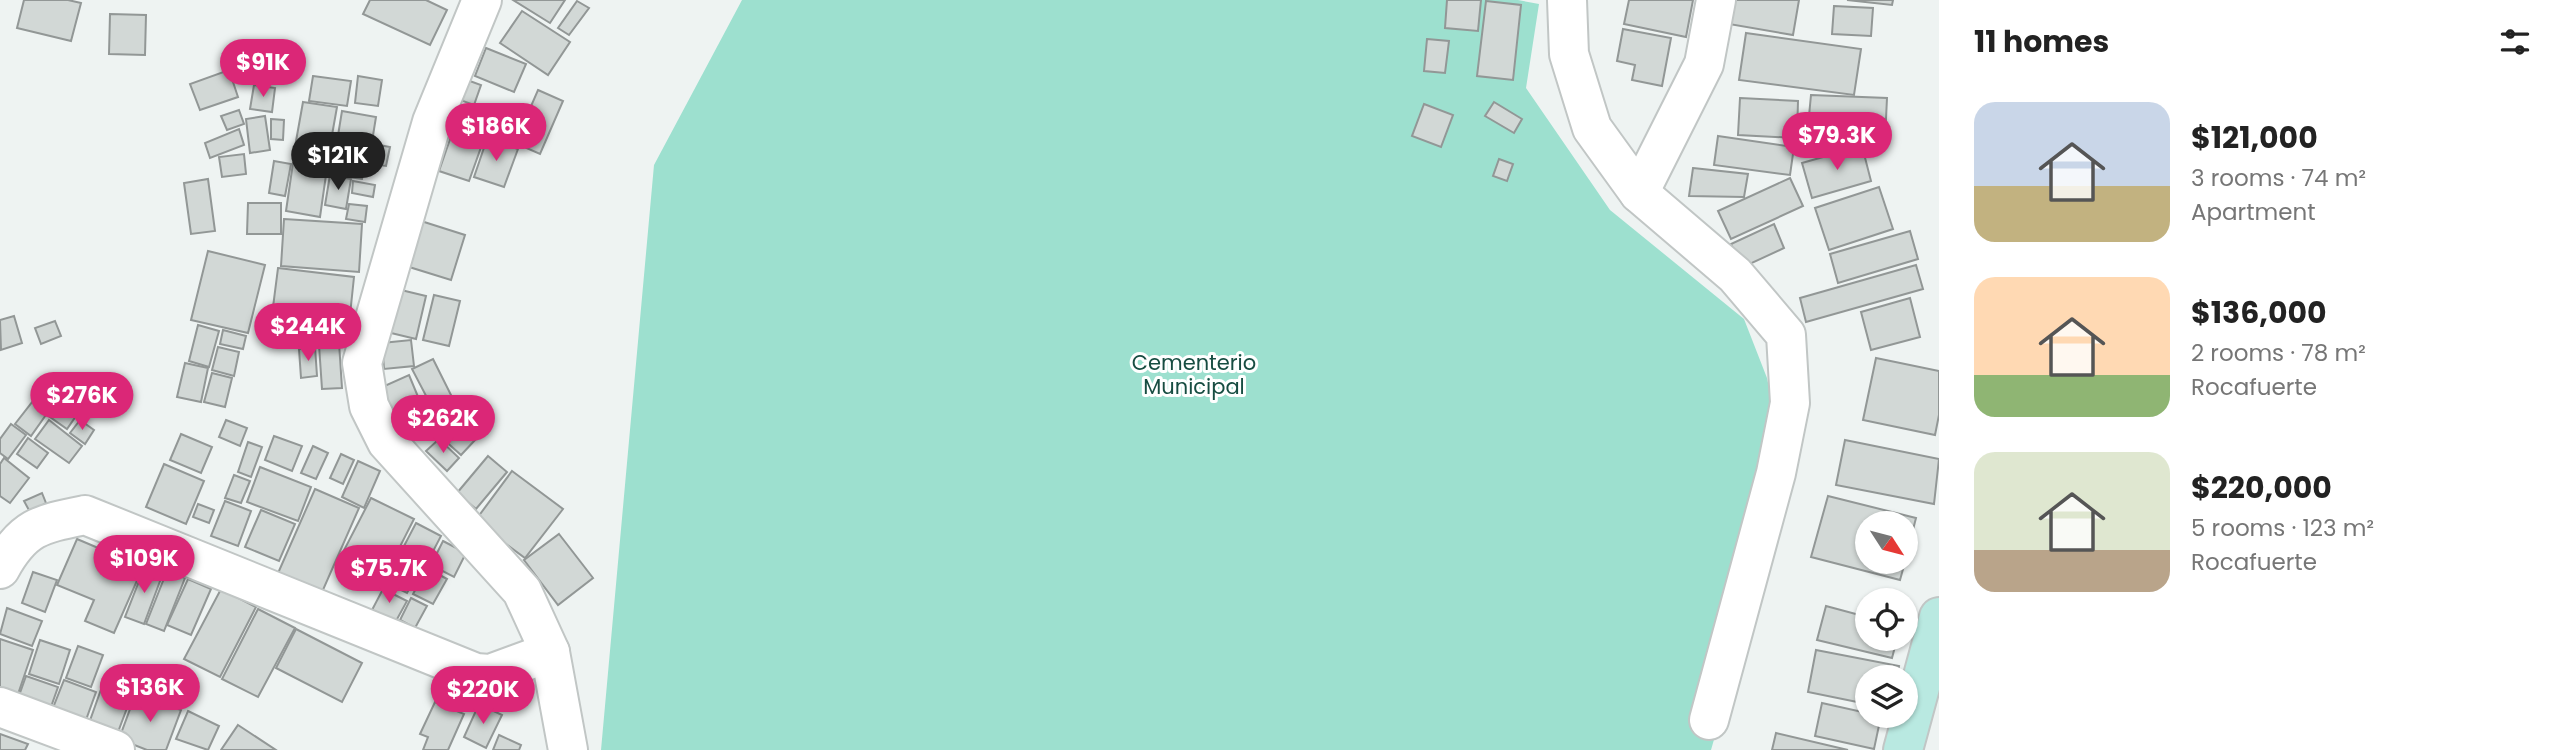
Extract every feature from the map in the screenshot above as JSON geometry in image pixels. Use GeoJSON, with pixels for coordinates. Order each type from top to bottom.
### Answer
{"type":"FeatureCollection","features":[{"type":"Feature","properties":{"kind":"street"},"geometry":{"type":"LineString","coordinates":[[482,0],[432,122],[362,363],[369,406],[387,442],[522,592],[550,652],[568,750]]}},
{"type":"Feature","properties":{"kind":"street"},"geometry":{"type":"LineString","coordinates":[[1567,0],[1569,54],[1592,128],[1639,193],[1735,275],[1786,335],[1790,402],[1776,473],[1709,720]]}},
{"type":"Feature","properties":{"kind":"street"},"geometry":{"type":"LineString","coordinates":[[1639,193],[1704,64],[1716,0]]}},
{"type":"Feature","properties":{"kind":"street"},"geometry":{"type":"LineString","coordinates":[[0,569],[16,541],[50,522],[85,515],[476,673],[490,674],[550,652]]}},
{"type":"Feature","properties":{"kind":"street"},"geometry":{"type":"LineString","coordinates":[[1903,750],[1939,617]]}},
{"type":"Feature","properties":{"kind":"street"},"geometry":{"type":"LineString","coordinates":[[0,707],[115,750]]}},
{"type":"Feature","properties":{"kind":"green space","name":"Cementerio Municipal"},"geometry":{"type":"Polygon","coordinates":[[[742,0],[1518,0],[1539,4],[1526,88],[1610,210],[1744,319],[1767,378],[1788,480],[1711,750],[601,750],[654,165],[742,0]]]}},
{"type":"Feature","properties":{"kind":"building"},"geometry":{"type":"Polygon","coordinates":[[[24,0],[68,0],[81,3],[71,41],[17,28],[24,0]]]}},
{"type":"Feature","properties":{"kind":"building"},"geometry":{"type":"Polygon","coordinates":[[[370,0],[426,0],[447,10],[430,45],[363,14],[370,0]]]}},
{"type":"Feature","properties":{"kind":"building"},"geometry":{"type":"Polygon","coordinates":[[[513,0],[565,0],[550,23],[513,0]]]}},
{"type":"Feature","properties":{"kind":"building"},"geometry":{"type":"Polygon","coordinates":[[[1447,0],[1481,0],[1478,31],[1445,28],[1447,0]]]}},
{"type":"Feature","properties":{"kind":"building"},"geometry":{"type":"Polygon","coordinates":[[[1629,0],[1693,0],[1686,37],[1624,24],[1629,0]]]}},
{"type":"Feature","properties":{"kind":"building"},"geometry":{"type":"Polygon","coordinates":[[[1733,0],[1799,0],[1793,35],[1729,24],[1733,0]]]}},
{"type":"Feature","properties":{"kind":"building"},"geometry":{"type":"Polygon","coordinates":[[[1847,0],[1893,0],[1892,5],[1847,0]]]}},
{"type":"Feature","properties":{"kind":"building"},"geometry":{"type":"Polygon","coordinates":[[[577,1],[589,8],[569,35],[558,28],[577,1]]]}},
{"type":"Feature","properties":{"kind":"building"},"geometry":{"type":"Polygon","coordinates":[[[1486,1],[1521,5],[1513,80],[1477,76],[1486,1]]]}},
{"type":"Feature","properties":{"kind":"building"},"geometry":{"type":"Polygon","coordinates":[[[1834,6],[1873,8],[1871,36],[1832,34],[1834,6]]]}},
{"type":"Feature","properties":{"kind":"building"},"geometry":{"type":"Polygon","coordinates":[[[522,11],[570,42],[548,75],[500,43],[522,11]]]}},
{"type":"Feature","properties":{"kind":"building"},"geometry":{"type":"Polygon","coordinates":[[[110,14],[146,15],[145,55],[109,54],[110,14]]]}},
{"type":"Feature","properties":{"kind":"building"},"geometry":{"type":"Polygon","coordinates":[[[1623,29],[1671,38],[1662,86],[1632,80],[1635,65],[1617,61],[1623,29]]]}},
{"type":"Feature","properties":{"kind":"building"},"geometry":{"type":"Polygon","coordinates":[[[1746,33],[1861,49],[1854,95],[1739,80],[1746,33]]]}},
{"type":"Feature","properties":{"kind":"building"},"geometry":{"type":"Polygon","coordinates":[[[1427,39],[1449,41],[1445,73],[1424,71],[1427,39]]]}},
{"type":"Feature","properties":{"kind":"building"},"geometry":{"type":"Polygon","coordinates":[[[486,48],[526,64],[514,92],[475,76],[486,48]]]}},
{"type":"Feature","properties":{"kind":"building"},"geometry":{"type":"Polygon","coordinates":[[[271,65],[273,82],[258,83],[256,66],[271,65]]]}},
{"type":"Feature","properties":{"kind":"building"},"geometry":{"type":"Polygon","coordinates":[[[229,70],[238,97],[200,110],[190,84],[229,70]]]}},
{"type":"Feature","properties":{"kind":"building"},"geometry":{"type":"Polygon","coordinates":[[[313,76],[351,81],[347,106],[309,101],[313,76]]]}},
{"type":"Feature","properties":{"kind":"building"},"geometry":{"type":"Polygon","coordinates":[[[358,76],[382,80],[378,106],[355,103],[358,76]]]}},
{"type":"Feature","properties":{"kind":"building"},"geometry":{"type":"Polygon","coordinates":[[[467,80],[481,85],[474,105],[460,100],[467,80]]]}},
{"type":"Feature","properties":{"kind":"building"},"geometry":{"type":"Polygon","coordinates":[[[254,85],[275,88],[272,112],[250,109],[254,85]]]}},
{"type":"Feature","properties":{"kind":"building"},"geometry":{"type":"Polygon","coordinates":[[[538,90],[563,101],[540,154],[515,143],[538,90]]]}},
{"type":"Feature","properties":{"kind":"building"},"geometry":{"type":"Polygon","coordinates":[[[1811,95],[1887,98],[1886,119],[1809,116],[1811,95]]]}},
{"type":"Feature","properties":{"kind":"building"},"geometry":{"type":"Polygon","coordinates":[[[1740,98],[1798,101],[1797,138],[1738,135],[1740,98]]]}},
{"type":"Feature","properties":{"kind":"building"},"geometry":{"type":"Polygon","coordinates":[[[303,102],[337,107],[327,163],[293,158],[303,102]]]}},
{"type":"Feature","properties":{"kind":"building"},"geometry":{"type":"Polygon","coordinates":[[[1494,102],[1522,119],[1514,133],[1485,116],[1494,102]]]}},
{"type":"Feature","properties":{"kind":"building"},"geometry":{"type":"Polygon","coordinates":[[[1424,104],[1453,115],[1441,147],[1412,136],[1424,104]]]}},
{"type":"Feature","properties":{"kind":"building"},"geometry":{"type":"Polygon","coordinates":[[[239,110],[244,124],[227,130],[221,116],[239,110]]]}},
{"type":"Feature","properties":{"kind":"building"},"geometry":{"type":"Polygon","coordinates":[[[342,111],[376,117],[368,166],[334,160],[342,111]]]}},
{"type":"Feature","properties":{"kind":"building"},"geometry":{"type":"Polygon","coordinates":[[[265,116],[270,150],[250,153],[246,119],[265,116]]]}},
{"type":"Feature","properties":{"kind":"building"},"geometry":{"type":"Polygon","coordinates":[[[1821,117],[1886,119],[1885,144],[1820,142],[1821,117]]]}},
{"type":"Feature","properties":{"kind":"building"},"geometry":{"type":"Polygon","coordinates":[[[271,119],[284,120],[283,140],[271,139],[271,119]]]}},
{"type":"Feature","properties":{"kind":"building"},"geometry":{"type":"Polygon","coordinates":[[[455,125],[485,136],[469,181],[439,171],[455,125]]]}},
{"type":"Feature","properties":{"kind":"building"},"geometry":{"type":"Polygon","coordinates":[[[239,129],[244,145],[210,158],[205,143],[239,129]]]}},
{"type":"Feature","properties":{"kind":"building"},"geometry":{"type":"Polygon","coordinates":[[[1718,136],[1794,147],[1790,175],[1714,165],[1718,136]]]}},
{"type":"Feature","properties":{"kind":"building"},"geometry":{"type":"Polygon","coordinates":[[[487,139],[518,149],[504,187],[474,177],[487,139]]]}},
{"type":"Feature","properties":{"kind":"building"},"geometry":{"type":"Polygon","coordinates":[[[374,144],[390,147],[386,166],[371,164],[374,144]]]}},
{"type":"Feature","properties":{"kind":"building"},"geometry":{"type":"Polygon","coordinates":[[[1862,146],[1871,181],[1812,198],[1802,163],[1862,146]]]}},
{"type":"Feature","properties":{"kind":"building"},"geometry":{"type":"Polygon","coordinates":[[[244,154],[246,174],[222,177],[219,157],[244,154]]]}},
{"type":"Feature","properties":{"kind":"building"},"geometry":{"type":"Polygon","coordinates":[[[1499,159],[1513,164],[1507,181],[1493,176],[1499,159]]]}},
{"type":"Feature","properties":{"kind":"building"},"geometry":{"type":"Polygon","coordinates":[[[274,161],[291,164],[285,196],[269,193],[274,161]]]}},
{"type":"Feature","properties":{"kind":"building"},"geometry":{"type":"Polygon","coordinates":[[[293,163],[327,168],[320,217],[286,211],[293,163]]]}},
{"type":"Feature","properties":{"kind":"building"},"geometry":{"type":"Polygon","coordinates":[[[334,163],[364,168],[362,179],[332,175],[334,163]]]}},
{"type":"Feature","properties":{"kind":"building"},"geometry":{"type":"Polygon","coordinates":[[[1693,168],[1748,174],[1744,197],[1689,196],[1693,168]]]}},
{"type":"Feature","properties":{"kind":"building"},"geometry":{"type":"Polygon","coordinates":[[[330,175],[351,179],[346,209],[325,205],[330,175]]]}},
{"type":"Feature","properties":{"kind":"building"},"geometry":{"type":"Polygon","coordinates":[[[1790,178],[1803,206],[1731,239],[1718,211],[1790,178]]]}},
{"type":"Feature","properties":{"kind":"building"},"geometry":{"type":"Polygon","coordinates":[[[208,179],[215,231],[191,234],[184,183],[208,179]]]}},
{"type":"Feature","properties":{"kind":"building"},"geometry":{"type":"Polygon","coordinates":[[[353,181],[375,185],[373,197],[352,193],[353,181]]]}},
{"type":"Feature","properties":{"kind":"building"},"geometry":{"type":"Polygon","coordinates":[[[1879,187],[1893,229],[1829,250],[1815,208],[1879,187]]]}},
{"type":"Feature","properties":{"kind":"building"},"geometry":{"type":"Polygon","coordinates":[[[248,203],[281,203],[281,234],[247,234],[248,203]]]}},
{"type":"Feature","properties":{"kind":"building"},"geometry":{"type":"Polygon","coordinates":[[[349,204],[367,206],[365,222],[346,219],[349,204]]]}},
{"type":"Feature","properties":{"kind":"building"},"geometry":{"type":"Polygon","coordinates":[[[284,219],[362,224],[359,272],[281,266],[284,219]]]}},
{"type":"Feature","properties":{"kind":"building"},"geometry":{"type":"Polygon","coordinates":[[[421,221],[465,235],[451,280],[406,266],[421,221]]]}},
{"type":"Feature","properties":{"kind":"building"},"geometry":{"type":"Polygon","coordinates":[[[1774,224],[1784,248],[1741,268],[1731,244],[1774,224]]]}},
{"type":"Feature","properties":{"kind":"building"},"geometry":{"type":"Polygon","coordinates":[[[1910,231],[1918,259],[1838,283],[1830,254],[1910,231]]]}},
{"type":"Feature","properties":{"kind":"building"},"geometry":{"type":"Polygon","coordinates":[[[208,251],[265,265],[248,333],[191,320],[208,251]]]}},
{"type":"Feature","properties":{"kind":"building"},"geometry":{"type":"Polygon","coordinates":[[[1916,265],[1923,289],[1806,322],[1800,298],[1916,265]]]}},
{"type":"Feature","properties":{"kind":"building"},"geometry":{"type":"Polygon","coordinates":[[[278,268],[354,277],[350,315],[273,307],[278,268]]]}},
{"type":"Feature","properties":{"kind":"building"},"geometry":{"type":"Polygon","coordinates":[[[401,290],[426,296],[416,339],[391,333],[401,290]]]}},
{"type":"Feature","properties":{"kind":"building"},"geometry":{"type":"Polygon","coordinates":[[[434,295],[460,301],[449,346],[423,340],[434,295]]]}},
{"type":"Feature","properties":{"kind":"building"},"geometry":{"type":"Polygon","coordinates":[[[1910,298],[1920,337],[1871,350],[1861,312],[1910,298]]]}},
{"type":"Feature","properties":{"kind":"building"},"geometry":{"type":"Polygon","coordinates":[[[14,316],[22,343],[1,350],[0,320],[14,316]]]}},
{"type":"Feature","properties":{"kind":"building"},"geometry":{"type":"Polygon","coordinates":[[[55,321],[61,336],[41,344],[35,328],[55,321]]]}},
{"type":"Feature","properties":{"kind":"building"},"geometry":{"type":"Polygon","coordinates":[[[198,325],[219,331],[209,367],[189,361],[198,325]]]}},
{"type":"Feature","properties":{"kind":"building"},"geometry":{"type":"Polygon","coordinates":[[[223,330],[246,336],[243,349],[220,344],[223,330]]]}},
{"type":"Feature","properties":{"kind":"building"},"geometry":{"type":"Polygon","coordinates":[[[411,340],[414,366],[384,369],[382,343],[411,340]]]}},
{"type":"Feature","properties":{"kind":"building"},"geometry":{"type":"Polygon","coordinates":[[[339,343],[342,388],[322,389],[319,345],[339,343]]]}},
{"type":"Feature","properties":{"kind":"building"},"geometry":{"type":"Polygon","coordinates":[[[218,347],[239,352],[234,376],[212,370],[218,347]]]}},
{"type":"Feature","properties":{"kind":"building"},"geometry":{"type":"Polygon","coordinates":[[[315,347],[317,376],[301,378],[299,349],[315,347]]]}},
{"type":"Feature","properties":{"kind":"building"},"geometry":{"type":"Polygon","coordinates":[[[1876,358],[1939,371],[1939,415],[1935,435],[1863,420],[1876,358]]]}},
{"type":"Feature","properties":{"kind":"building"},"geometry":{"type":"Polygon","coordinates":[[[433,359],[455,403],[435,413],[412,369],[433,359]]]}},
{"type":"Feature","properties":{"kind":"building"},"geometry":{"type":"Polygon","coordinates":[[[185,363],[208,368],[201,402],[177,397],[185,363]]]}},
{"type":"Feature","properties":{"kind":"building"},"geometry":{"type":"Polygon","coordinates":[[[212,373],[232,378],[225,407],[204,402],[212,373]]]}},
{"type":"Feature","properties":{"kind":"building"},"geometry":{"type":"Polygon","coordinates":[[[409,375],[426,416],[397,429],[380,388],[409,375]]]}},
{"type":"Feature","properties":{"kind":"building"},"geometry":{"type":"Polygon","coordinates":[[[33,401],[48,412],[31,436],[15,424],[33,401]]]}},
{"type":"Feature","properties":{"kind":"building"},"geometry":{"type":"Polygon","coordinates":[[[60,404],[76,416],[67,429],[50,417],[60,404]]]}},
{"type":"Feature","properties":{"kind":"building"},"geometry":{"type":"Polygon","coordinates":[[[446,410],[454,419],[439,434],[430,424],[446,410]]]}},
{"type":"Feature","properties":{"kind":"building"},"geometry":{"type":"Polygon","coordinates":[[[49,420],[82,446],[69,463],[35,439],[49,420]]]}},
{"type":"Feature","properties":{"kind":"building"},"geometry":{"type":"Polygon","coordinates":[[[80,420],[94,430],[85,444],[70,433],[80,420]]]}},
{"type":"Feature","properties":{"kind":"building"},"geometry":{"type":"Polygon","coordinates":[[[226,420],[247,428],[240,446],[219,437],[226,420]]]}},
{"type":"Feature","properties":{"kind":"building"},"geometry":{"type":"Polygon","coordinates":[[[457,422],[476,439],[461,455],[442,438],[457,422]]]}},
{"type":"Feature","properties":{"kind":"building"},"geometry":{"type":"Polygon","coordinates":[[[11,424],[26,435],[8,459],[0,453],[0,439],[11,424]]]}},
{"type":"Feature","properties":{"kind":"building"},"geometry":{"type":"Polygon","coordinates":[[[181,434],[212,447],[201,473],[170,460],[181,434]]]}},
{"type":"Feature","properties":{"kind":"building"},"geometry":{"type":"Polygon","coordinates":[[[274,436],[302,446],[292,471],[265,460],[274,436]]]}},
{"type":"Feature","properties":{"kind":"building"},"geometry":{"type":"Polygon","coordinates":[[[28,438],[48,453],[37,468],[17,454],[28,438]]]}},
{"type":"Feature","properties":{"kind":"building"},"geometry":{"type":"Polygon","coordinates":[[[439,439],[459,458],[447,471],[426,451],[439,439]]]}},
{"type":"Feature","properties":{"kind":"building"},"geometry":{"type":"Polygon","coordinates":[[[1845,440],[1939,459],[1934,504],[1836,485],[1845,440]]]}},
{"type":"Feature","properties":{"kind":"building"},"geometry":{"type":"Polygon","coordinates":[[[248,442],[262,447],[251,477],[238,472],[248,442]]]}},
{"type":"Feature","properties":{"kind":"building"},"geometry":{"type":"Polygon","coordinates":[[[313,446],[328,453],[316,479],[301,473],[313,446]]]}},
{"type":"Feature","properties":{"kind":"building"},"geometry":{"type":"Polygon","coordinates":[[[341,454],[354,460],[343,484],[330,478],[341,454]]]}},
{"type":"Feature","properties":{"kind":"building"},"geometry":{"type":"Polygon","coordinates":[[[488,456],[507,472],[476,509],[457,493],[488,456]]]}},
{"type":"Feature","properties":{"kind":"building"},"geometry":{"type":"Polygon","coordinates":[[[4,458],[29,478],[10,503],[0,496],[0,464],[4,458]]]}},
{"type":"Feature","properties":{"kind":"building"},"geometry":{"type":"Polygon","coordinates":[[[358,461],[380,471],[364,508],[342,497],[358,461]]]}},
{"type":"Feature","properties":{"kind":"building"},"geometry":{"type":"Polygon","coordinates":[[[164,464],[204,481],[186,524],[146,507],[164,464]]]}},
{"type":"Feature","properties":{"kind":"building"},"geometry":{"type":"Polygon","coordinates":[[[260,467],[311,487],[298,521],[247,502],[260,467]]]}},
{"type":"Feature","properties":{"kind":"building"},"geometry":{"type":"Polygon","coordinates":[[[512,471],[563,509],[525,558],[475,521],[512,471]]]}},
{"type":"Feature","properties":{"kind":"building"},"geometry":{"type":"Polygon","coordinates":[[[234,475],[250,481],[241,503],[225,498],[234,475]]]}},
{"type":"Feature","properties":{"kind":"building"},"geometry":{"type":"Polygon","coordinates":[[[315,489],[359,508],[319,599],[275,580],[315,489]]]}},
{"type":"Feature","properties":{"kind":"building"},"geometry":{"type":"Polygon","coordinates":[[[42,493],[46,503],[30,512],[24,501],[42,493]]]}},
{"type":"Feature","properties":{"kind":"building"},"geometry":{"type":"Polygon","coordinates":[[[1828,496],[1888,511],[1855,511],[1855,568],[1811,557],[1828,496]]]}},
{"type":"Feature","properties":{"kind":"building"},"geometry":{"type":"Polygon","coordinates":[[[371,498],[414,519],[383,580],[340,558],[371,498]]]}},
{"type":"Feature","properties":{"kind":"building"},"geometry":{"type":"Polygon","coordinates":[[[225,501],[251,511],[238,546],[211,536],[225,501]]]}},
{"type":"Feature","properties":{"kind":"building"},"geometry":{"type":"Polygon","coordinates":[[[198,504],[214,510],[209,523],[193,517],[198,504]]]}},
{"type":"Feature","properties":{"kind":"building"},"geometry":{"type":"Polygon","coordinates":[[[261,510],[295,524],[279,561],[245,547],[261,510]]]}},
{"type":"Feature","properties":{"kind":"building"},"geometry":{"type":"Polygon","coordinates":[[[416,523],[441,536],[429,559],[404,546],[416,523]]]}},
{"type":"Feature","properties":{"kind":"building"},"geometry":{"type":"Polygon","coordinates":[[[559,534],[593,578],[558,605],[524,560],[559,534]]]}},
{"type":"Feature","properties":{"kind":"building"},"geometry":{"type":"Polygon","coordinates":[[[77,539],[143,567],[114,633],[85,621],[94,600],[57,585],[77,539]]]}},
{"type":"Feature","properties":{"kind":"building"},"geometry":{"type":"Polygon","coordinates":[[[443,541],[466,553],[454,577],[431,565],[443,541]]]}},
{"type":"Feature","properties":{"kind":"building"},"geometry":{"type":"Polygon","coordinates":[[[397,559],[419,571],[407,593],[385,582],[397,559]]]}},
{"type":"Feature","properties":{"kind":"building"},"geometry":{"type":"Polygon","coordinates":[[[145,566],[163,573],[144,624],[125,617],[145,566]]]}},
{"type":"Feature","properties":{"kind":"building"},"geometry":{"type":"Polygon","coordinates":[[[427,568],[447,579],[433,604],[413,594],[427,568]]]}},
{"type":"Feature","properties":{"kind":"building"},"geometry":{"type":"Polygon","coordinates":[[[167,571],[185,578],[164,631],[146,624],[167,571]]]}},
{"type":"Feature","properties":{"kind":"building"},"geometry":{"type":"Polygon","coordinates":[[[33,572],[57,580],[45,612],[22,603],[33,572]]]}},
{"type":"Feature","properties":{"kind":"building"},"geometry":{"type":"Polygon","coordinates":[[[1877,574],[1902,574],[1900,580],[1877,574]]]}},
{"type":"Feature","properties":{"kind":"building"},"geometry":{"type":"Polygon","coordinates":[[[188,579],[211,589],[191,635],[167,625],[188,579]]]}},
{"type":"Feature","properties":{"kind":"building"},"geometry":{"type":"Polygon","coordinates":[[[221,589],[256,607],[220,677],[184,659],[221,589]]]}},
{"type":"Feature","properties":{"kind":"building"},"geometry":{"type":"Polygon","coordinates":[[[383,589],[407,601],[396,621],[372,610],[383,589]]]}},
{"type":"Feature","properties":{"kind":"building"},"geometry":{"type":"Polygon","coordinates":[[[411,598],[427,606],[415,628],[400,620],[411,598]]]}},
{"type":"Feature","properties":{"kind":"building"},"geometry":{"type":"Polygon","coordinates":[[[1826,606],[1855,614],[1855,649],[1817,640],[1826,606]]]}},
{"type":"Feature","properties":{"kind":"building"},"geometry":{"type":"Polygon","coordinates":[[[7,608],[42,621],[32,646],[0,634],[7,608]]]}},
{"type":"Feature","properties":{"kind":"building"},"geometry":{"type":"Polygon","coordinates":[[[258,609],[295,628],[258,697],[222,679],[258,609]]]}},
{"type":"Feature","properties":{"kind":"building"},"geometry":{"type":"Polygon","coordinates":[[[296,629],[362,663],[342,702],[276,668],[296,629]]]}},
{"type":"Feature","properties":{"kind":"building"},"geometry":{"type":"Polygon","coordinates":[[[0,639],[33,650],[16,700],[0,694],[0,639]]]}},
{"type":"Feature","properties":{"kind":"building"},"geometry":{"type":"Polygon","coordinates":[[[40,640],[70,650],[59,684],[29,674],[40,640]]]}},
{"type":"Feature","properties":{"kind":"building"},"geometry":{"type":"Polygon","coordinates":[[[78,646],[103,655],[91,687],[66,678],[78,646]]]}},
{"type":"Feature","properties":{"kind":"building"},"geometry":{"type":"Polygon","coordinates":[[[1816,650],[1894,665],[1855,665],[1855,702],[1808,692],[1816,650]]]}},
{"type":"Feature","properties":{"kind":"building"},"geometry":{"type":"Polygon","coordinates":[[[1863,651],[1894,651],[1892,658],[1863,651]]]}},
{"type":"Feature","properties":{"kind":"building"},"geometry":{"type":"Polygon","coordinates":[[[26,676],[58,687],[47,718],[15,707],[26,676]]]}},
{"type":"Feature","properties":{"kind":"building"},"geometry":{"type":"Polygon","coordinates":[[[64,680],[96,692],[82,731],[49,718],[64,680]]]}},
{"type":"Feature","properties":{"kind":"building"},"geometry":{"type":"Polygon","coordinates":[[[104,681],[133,692],[115,740],[87,729],[104,681]]]}},
{"type":"Feature","properties":{"kind":"building"},"geometry":{"type":"Polygon","coordinates":[[[136,693],[181,710],[166,750],[147,750],[119,739],[136,693]]]}},
{"type":"Feature","properties":{"kind":"building"},"geometry":{"type":"Polygon","coordinates":[[[435,702],[464,714],[448,750],[423,750],[428,737],[420,734],[435,702]]]}},
{"type":"Feature","properties":{"kind":"building"},"geometry":{"type":"Polygon","coordinates":[[[1822,703],[1855,710],[1855,728],[1878,728],[1874,749],[1815,736],[1822,703]]]}},
{"type":"Feature","properties":{"kind":"building"},"geometry":{"type":"Polygon","coordinates":[[[479,704],[502,715],[486,748],[464,737],[479,704]]]}},
{"type":"Feature","properties":{"kind":"building"},"geometry":{"type":"Polygon","coordinates":[[[188,711],[219,726],[208,750],[176,739],[188,711]]]}},
{"type":"Feature","properties":{"kind":"building"},"geometry":{"type":"Polygon","coordinates":[[[238,725],[276,750],[221,750],[238,725]]]}},
{"type":"Feature","properties":{"kind":"building"},"geometry":{"type":"Polygon","coordinates":[[[1776,733],[1848,750],[1772,750],[1776,733]]]}},
{"type":"Feature","properties":{"kind":"building"},"geometry":{"type":"Polygon","coordinates":[[[0,734],[28,744],[25,750],[0,750],[0,734]]]}},
{"type":"Feature","properties":{"kind":"building"},"geometry":{"type":"Polygon","coordinates":[[[499,735],[521,745],[519,750],[493,750],[499,735]]]}}]}
